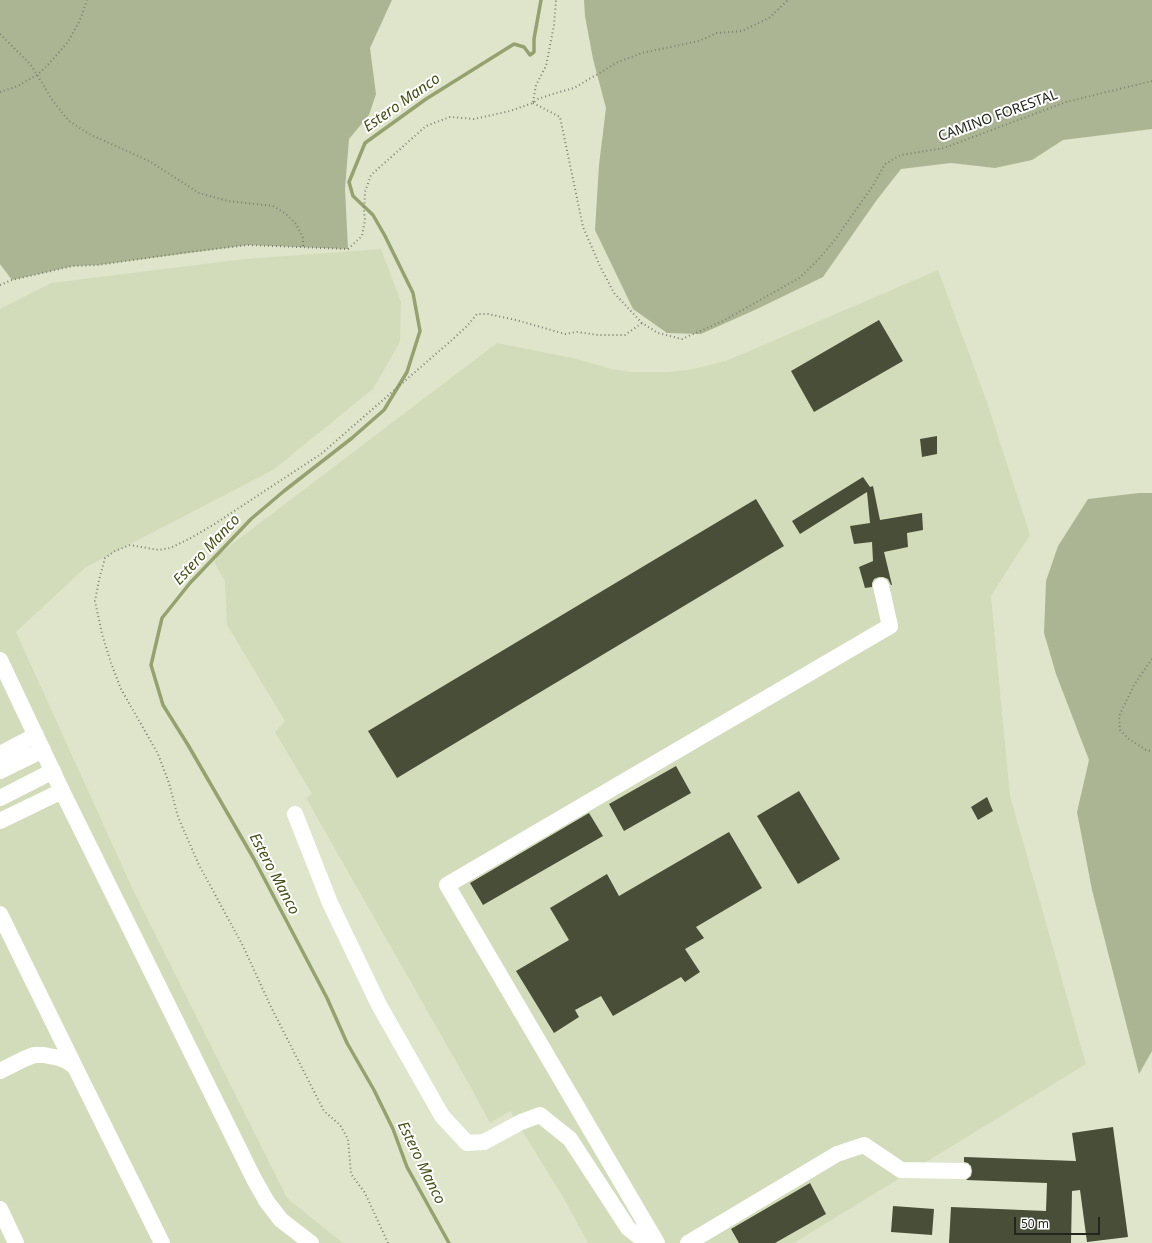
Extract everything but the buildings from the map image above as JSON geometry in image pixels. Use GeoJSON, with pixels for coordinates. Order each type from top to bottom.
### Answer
{"type":"FeatureCollection","features":[{"type":"Feature","properties":{"kind":"lane"},"geometry":{"type":"LineString","coordinates":[[657,1243],[447,885],[890,626],[880,586]]}},
{"type":"Feature","properties":{"kind":"lane"},"geometry":{"type":"LineString","coordinates":[[0,660],[39,743],[250,1172],[267,1202],[281,1220],[311,1243]]}},
{"type":"Feature","properties":{"kind":"lane"},"geometry":{"type":"LineString","coordinates":[[0,754],[39,743]]}},
{"type":"Feature","properties":{"kind":"lane"},"geometry":{"type":"LineString","coordinates":[[0,771],[39,743]]}},
{"type":"Feature","properties":{"kind":"lane"},"geometry":{"type":"LineString","coordinates":[[0,798],[53,771]]}},
{"type":"Feature","properties":{"kind":"lane"},"geometry":{"type":"LineString","coordinates":[[0,821],[62,790]]}},
{"type":"Feature","properties":{"kind":"lane"},"geometry":{"type":"LineString","coordinates":[[294,814],[330,903],[379,1005],[442,1116],[467,1143],[484,1142],[520,1122],[540,1115],[570,1139],[628,1228],[647,1243]]}},
{"type":"Feature","properties":{"kind":"lane"},"geometry":{"type":"LineString","coordinates":[[0,914],[162,1243]]}},
{"type":"Feature","properties":{"kind":"lane"},"geometry":{"type":"LineString","coordinates":[[0,1071],[24,1059],[44,1055],[63,1060],[75,1067]]}},
{"type":"Feature","properties":{"kind":"lane"},"geometry":{"type":"LineString","coordinates":[[688,1243],[837,1154],[864,1145],[901,1170],[964,1171]]}},
{"type":"Feature","properties":{"kind":"lane"},"geometry":{"type":"LineString","coordinates":[[0,1209],[16,1243]]}},
{"type":"Feature","properties":{"kind":"path"},"geometry":{"type":"LineString","coordinates":[[0,92],[18,86],[37,75],[47,66],[68,42],[80,20],[87,0]]}},
{"type":"Feature","properties":{"kind":"path"},"geometry":{"type":"LineString","coordinates":[[533,103],[536,85],[546,66],[554,25],[556,0]]}},
{"type":"Feature","properties":{"kind":"path"},"geometry":{"type":"LineString","coordinates":[[0,285],[18,278],[73,266],[106,264],[248,245],[348,249],[362,236],[365,220],[365,192],[371,175],[426,126],[450,117],[474,119],[510,111],[533,103],[538,99],[574,88],[618,62],[642,53],[699,41],[718,33],[742,31],[769,18],[788,0]]}},
{"type":"Feature","properties":{"kind":"path"},"geometry":{"type":"LineString","coordinates":[[0,34],[31,66],[53,101],[69,121],[88,134],[149,161],[199,193],[228,201],[273,206],[286,214],[296,224],[303,238],[303,247]]}},
{"type":"Feature","properties":{"kind":"path","name":"CAMINO FORESTAL"},"geometry":{"type":"LineString","coordinates":[[533,103],[560,118],[583,227],[614,293],[642,323],[658,333],[682,339],[723,321],[799,278],[817,261],[834,241],[872,187],[885,164],[901,155],[944,148],[1066,102],[1152,81]]}},
{"type":"Feature","properties":{"kind":"path"},"geometry":{"type":"LineString","coordinates":[[388,1243],[364,1193],[351,1174],[348,1139],[340,1125],[324,1111],[243,946],[200,865],[178,817],[169,783],[158,754],[121,689],[102,634],[96,601],[99,580],[105,558],[130,545],[159,550],[170,548],[189,539],[322,454],[392,394],[467,326],[477,314],[488,314],[516,320],[565,334],[577,332],[598,335],[625,335],[642,323]]}},
{"type":"Feature","properties":{"kind":"path"},"geometry":{"type":"LineString","coordinates":[[1152,659],[1134,685],[1119,716],[1120,730],[1129,739],[1146,750],[1152,751]]}},
{"type":"Feature","properties":{"kind":"shaded area"},"geometry":{"type":"Polygon","coordinates":[[[0,0],[392,0],[370,48],[376,94],[369,115],[349,139],[345,189],[348,249],[248,245],[98,265],[73,266],[12,280],[0,264],[0,0]]]}},
{"type":"Feature","properties":{"kind":"shaded area"},"geometry":{"type":"Polygon","coordinates":[[[584,0],[1152,0],[1152,129],[1063,140],[1032,160],[995,168],[951,163],[901,169],[876,201],[823,277],[701,334],[667,333],[633,309],[595,230],[599,165],[606,108],[593,59],[585,16],[584,0]]]}},
{"type":"Feature","properties":{"kind":"shaded area"},"geometry":{"type":"Polygon","coordinates":[[[381,249],[401,302],[400,342],[373,389],[273,470],[86,567],[16,632],[135,894],[287,1198],[343,1243],[0,1243],[0,309],[51,283],[245,259],[381,249]]]}},
{"type":"Feature","properties":{"kind":"shaded area"},"geometry":{"type":"Polygon","coordinates":[[[938,270],[987,402],[1030,535],[991,596],[1010,796],[1086,1064],[794,1243],[588,1243],[563,1197],[510,1111],[490,1123],[306,798],[312,794],[275,732],[285,721],[227,625],[225,581],[214,562],[219,554],[497,343],[577,359],[612,369],[630,372],[668,372],[688,370],[726,361],[938,270]]]}},
{"type":"Feature","properties":{"kind":"shaded area"},"geometry":{"type":"Polygon","coordinates":[[[1139,493],[1152,493],[1152,1051],[1139,1074],[1092,890],[1077,812],[1089,760],[1056,674],[1044,633],[1046,581],[1058,546],[1088,499],[1139,493]]]}},
{"type":"Feature","properties":{"kind":"waterway","name":"Estero Manco"},"geometry":{"type":"LineString","coordinates":[[449,1243],[407,1167],[393,1129],[374,1090],[347,1043],[327,998],[254,859],[163,705],[151,665],[162,618],[190,583],[251,519],[352,438],[384,410],[407,372],[420,331],[413,293],[373,215],[353,196],[349,182],[365,143],[426,99],[514,44],[524,47],[530,55],[534,52],[534,39],[541,0]]}}]}
